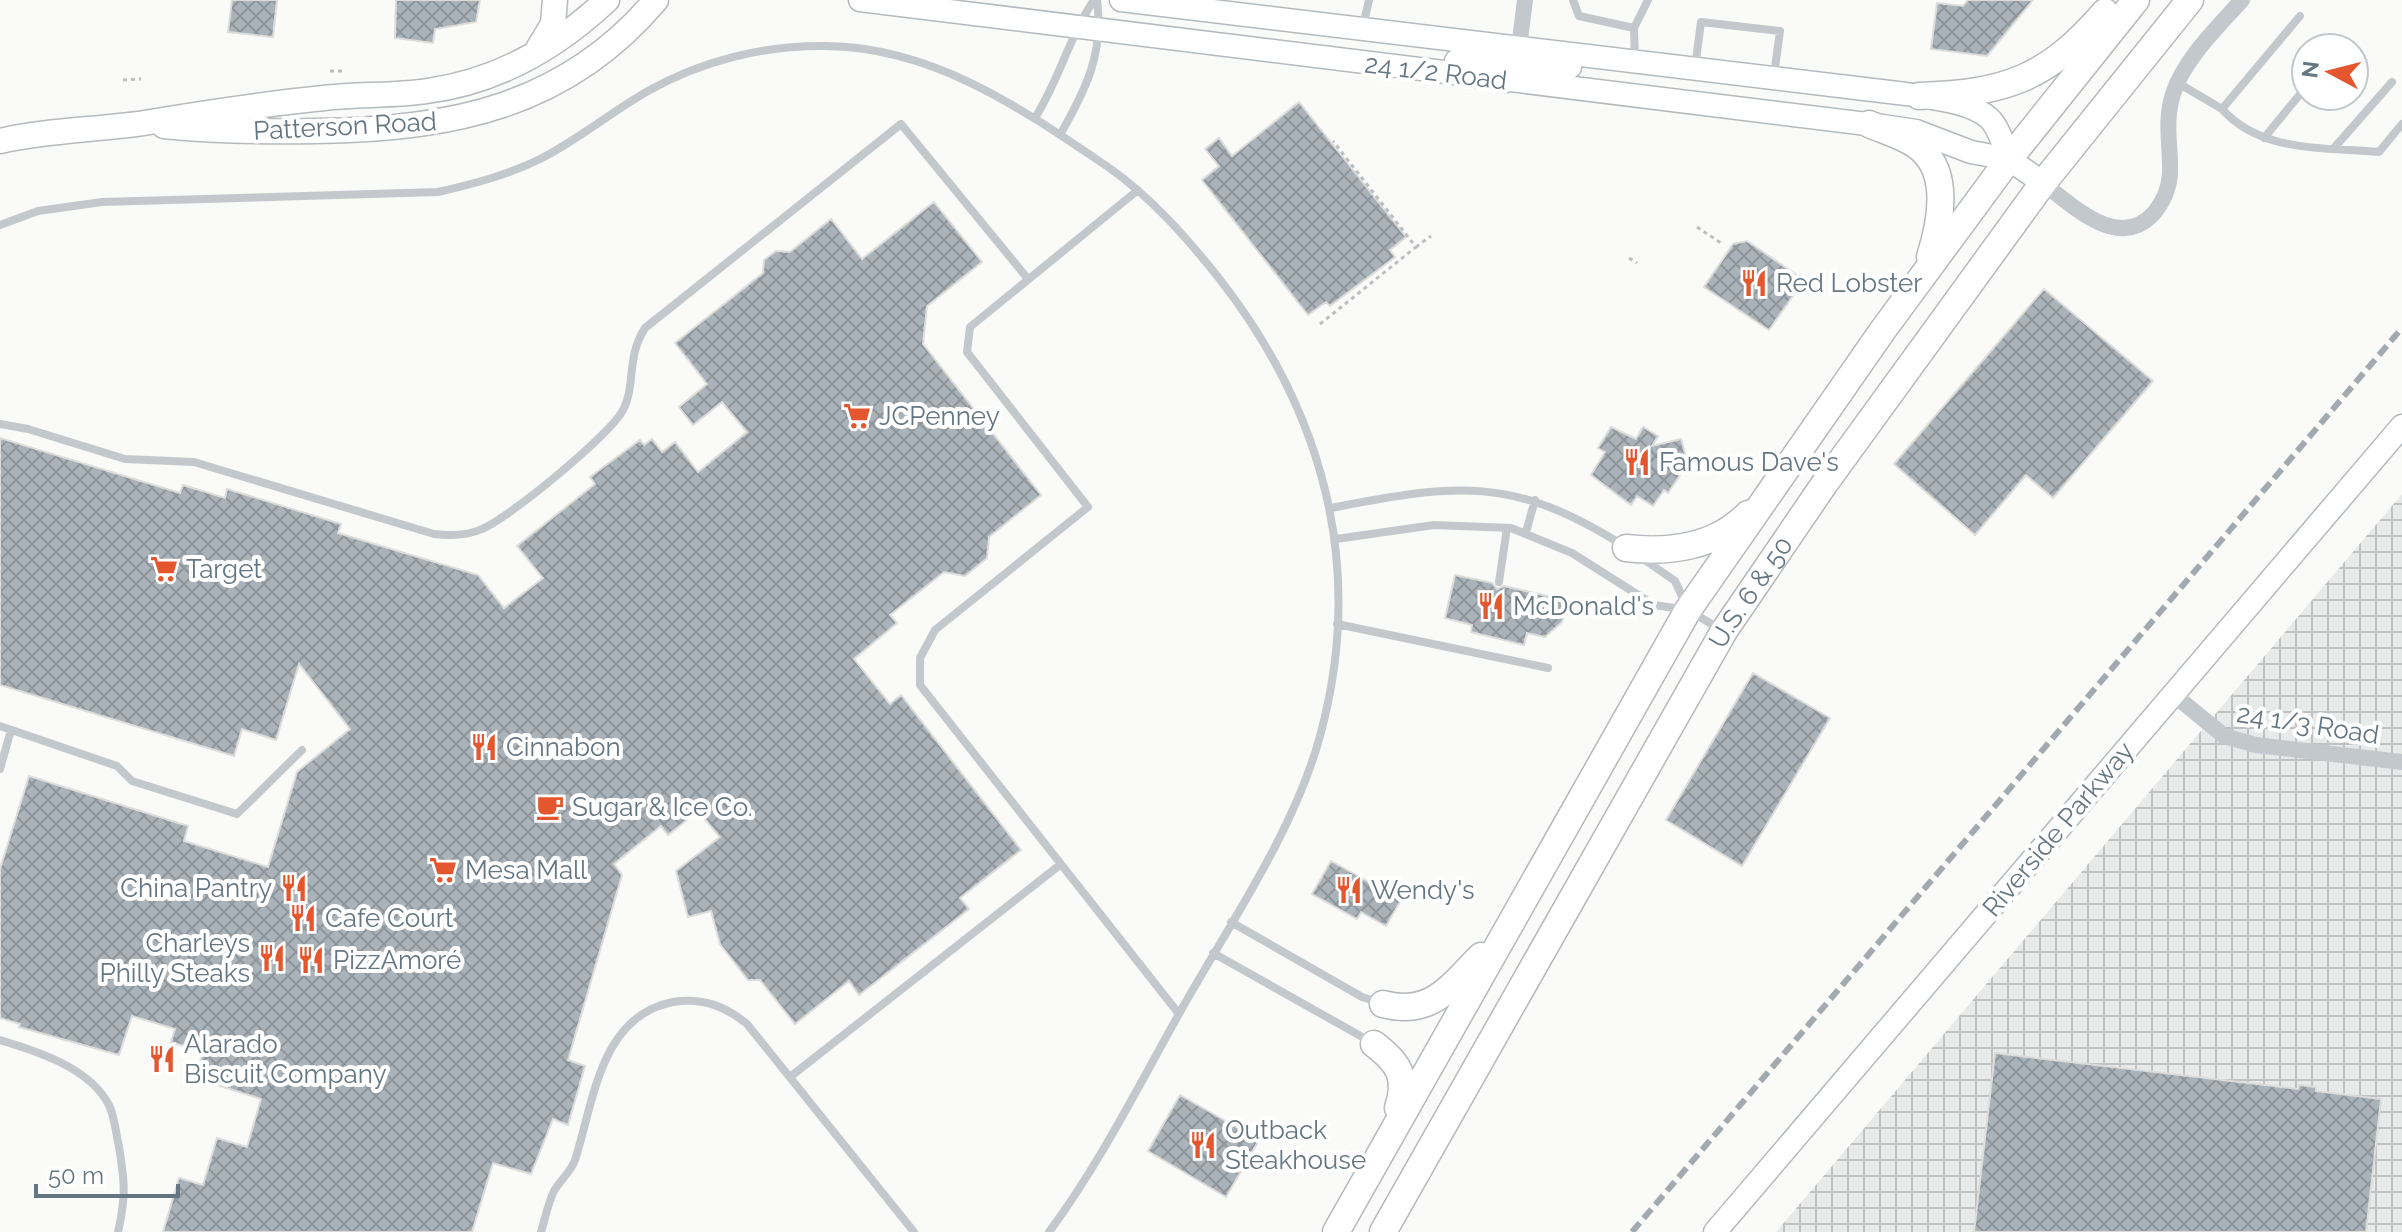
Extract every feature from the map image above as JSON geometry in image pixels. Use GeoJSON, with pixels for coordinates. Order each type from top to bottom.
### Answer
{"type":"FeatureCollection","features":[{"type":"Feature","properties":{"kind":"highway"},"geometry":{"type":"LineString","coordinates":[[1919,96],[2003,89],[2064,55],[2115,0]]}},
{"type":"Feature","properties":{"kind":"highway","name":"U.S. 6 & 50"},"geometry":{"type":"LineString","coordinates":[[1336,1232],[1688,610],[2009,159],[2136,0]]}},
{"type":"Feature","properties":{"kind":"highway","name":"U.S. 6 & 50"},"geometry":{"type":"LineString","coordinates":[[1383,1232],[1724,631],[1825,483],[2043,183],[2190,0]]}},
{"type":"Feature","properties":{"kind":"highway"},"geometry":{"type":"LineString","coordinates":[[1869,124],[1920,148],[1937,175],[1940,215],[1925,274]]}},
{"type":"Feature","properties":{"kind":"highway"},"geometry":{"type":"LineString","coordinates":[[1626,548],[1652,551],[1694,545],[1743,519],[1770,491]]}},
{"type":"Feature","properties":{"kind":"highway"},"geometry":{"type":"LineString","coordinates":[[1383,1004],[1407,1009],[1424,1007],[1506,931]]}},
{"type":"Feature","properties":{"kind":"highway"},"geometry":{"type":"LineString","coordinates":[[1374,1044],[1400,1067],[1404,1082],[1385,1144]]}},
{"type":"Feature","properties":{"kind":"main road"},"geometry":{"type":"LineString","coordinates":[[525,60],[547,37],[553,24],[555,0]]}},
{"type":"Feature","properties":{"kind":"main road","name":"Patterson Road"},"geometry":{"type":"LineString","coordinates":[[0,141],[50,131],[142,123],[213,109],[429,91],[461,84],[525,60],[555,43],[607,0]]}},
{"type":"Feature","properties":{"kind":"main road","name":"Patterson Road"},"geometry":{"type":"LineString","coordinates":[[142,123],[211,131],[328,131],[397,129],[462,119],[513,103],[564,77],[627,30],[656,0]]}},
{"type":"Feature","properties":{"kind":"main road","name":"24 1/2 Road"},"geometry":{"type":"LineString","coordinates":[[860,0],[1916,131],[1971,152],[2009,159],[2043,183]]}},
{"type":"Feature","properties":{"kind":"main road","name":"24 1/2 Road"},"geometry":{"type":"LineString","coordinates":[[1121,0],[1919,96],[1984,115],[1993,121],[2009,159]]}},
{"type":"Feature","properties":{"kind":"main road"},"geometry":{"type":"LineString","coordinates":[[1379,65],[1409,60],[1487,63],[1510,57],[1519,48]]}},
{"type":"Feature","properties":{"kind":"main road"},"geometry":{"type":"LineString","coordinates":[[1506,81],[1517,71],[1528,67],[1603,67],[1635,62]]}},
{"type":"Feature","properties":{"kind":"main road","name":"Riverside Parkway"},"geometry":{"type":"LineString","coordinates":[[1722,1229],[2402,426]]}},
{"type":"Feature","properties":{"kind":"street"},"geometry":{"type":"LineString","coordinates":[[1519,48],[1525,0]]}},
{"type":"Feature","properties":{"kind":"street"},"geometry":{"type":"LineString","coordinates":[[2043,183],[2091,218],[2116,230],[2126,230],[2147,219],[2164,198],[2170,178],[2168,118],[2178,82],[2206,41],[2242,0]]}},
{"type":"Feature","properties":{"kind":"street","name":"24 1/3 Road"},"geometry":{"type":"LineString","coordinates":[[2173,694],[2224,736],[2256,745],[2402,762]]}},
{"type":"Feature","properties":{"kind":"lane"},"geometry":{"type":"LineString","coordinates":[[1035,118],[1061,74],[1075,28],[1096,0]]}},
{"type":"Feature","properties":{"kind":"lane"},"geometry":{"type":"LineString","coordinates":[[1060,135],[1086,85],[1101,31],[1096,0]]}},
{"type":"Feature","properties":{"kind":"lane"},"geometry":{"type":"LineString","coordinates":[[1362,29],[1369,0]]}},
{"type":"Feature","properties":{"kind":"lane"},"geometry":{"type":"LineString","coordinates":[[1573,0],[1579,16],[1634,28]]}},
{"type":"Feature","properties":{"kind":"lane"},"geometry":{"type":"LineString","coordinates":[[1635,62],[1634,28],[1648,0]]}},
{"type":"Feature","properties":{"kind":"lane"},"geometry":{"type":"LineString","coordinates":[[2222,109],[2300,16]]}},
{"type":"Feature","properties":{"kind":"lane"},"geometry":{"type":"LineString","coordinates":[[1695,69],[1701,22],[1780,31],[1774,78]]}},
{"type":"Feature","properties":{"kind":"lane"},"geometry":{"type":"LineString","coordinates":[[0,225],[38,211],[102,202],[438,192],[473,184],[537,160],[678,75],[731,57],[800,47],[860,48],[909,57],[965,79],[1035,118],[1138,190],[1205,261],[1265,344],[1308,430],[1331,508],[1336,539],[1337,624],[1329,693],[1312,762],[1286,821],[1087,1175],[1049,1232]]}},
{"type":"Feature","properties":{"kind":"lane"},"geometry":{"type":"LineString","coordinates":[[2178,82],[2222,109],[2238,126],[2264,138],[2379,152],[2402,124]]}},
{"type":"Feature","properties":{"kind":"lane"},"geometry":{"type":"LineString","coordinates":[[2334,148],[2392,82]]}},
{"type":"Feature","properties":{"kind":"lane"},"geometry":{"type":"LineString","coordinates":[[2264,138],[2290,106]]}},
{"type":"Feature","properties":{"kind":"lane"},"geometry":{"type":"LineString","coordinates":[[0,424],[35,431],[125,459],[194,462],[434,534],[458,535],[493,524],[599,440],[627,402],[633,354],[645,328],[901,124],[1028,279]]}},
{"type":"Feature","properties":{"kind":"lane"},"geometry":{"type":"LineString","coordinates":[[1138,190],[970,327],[967,352],[1088,507],[944,621],[923,648],[918,676],[920,685],[1179,1014]]}},
{"type":"Feature","properties":{"kind":"lane"},"geometry":{"type":"LineString","coordinates":[[1331,508],[1461,490],[1535,500],[1589,524],[1675,581],[1688,610]]}},
{"type":"Feature","properties":{"kind":"lane"},"geometry":{"type":"LineString","coordinates":[[1526,532],[1535,500]]}},
{"type":"Feature","properties":{"kind":"lane"},"geometry":{"type":"LineString","coordinates":[[1336,539],[1434,525],[1507,528],[1526,532],[1572,553],[1654,605],[1688,610],[1724,631]]}},
{"type":"Feature","properties":{"kind":"lane"},"geometry":{"type":"LineString","coordinates":[[1499,582],[1507,528]]}},
{"type":"Feature","properties":{"kind":"lane"},"geometry":{"type":"LineString","coordinates":[[1337,624],[1548,668]]}},
{"type":"Feature","properties":{"kind":"lane"},"geometry":{"type":"LineString","coordinates":[[0,726],[117,766],[132,781],[237,814],[302,750]]}},
{"type":"Feature","properties":{"kind":"lane"},"geometry":{"type":"LineString","coordinates":[[0,769],[11,730]]}},
{"type":"Feature","properties":{"kind":"lane"},"geometry":{"type":"LineString","coordinates":[[790,1077],[1061,864]]}},
{"type":"Feature","properties":{"kind":"lane"},"geometry":{"type":"LineString","coordinates":[[1231,922],[1362,997],[1383,1004]]}},
{"type":"Feature","properties":{"kind":"lane"},"geometry":{"type":"LineString","coordinates":[[1213,953],[1374,1044]]}},
{"type":"Feature","properties":{"kind":"lane"},"geometry":{"type":"LineString","coordinates":[[541,1232],[554,1191],[573,1165],[616,1037],[638,1016],[684,1000],[727,1009],[747,1024],[914,1232]]}},
{"type":"Feature","properties":{"kind":"lane"},"geometry":{"type":"LineString","coordinates":[[0,1040],[40,1053],[98,1089],[109,1107],[127,1192],[118,1232]]}},
{"type":"Feature","properties":{"kind":"path"},"geometry":{"type":"LineString","coordinates":[[330,71],[343,71]]}},
{"type":"Feature","properties":{"kind":"path"},"geometry":{"type":"LineString","coordinates":[[123,80],[141,79]]}},
{"type":"Feature","properties":{"kind":"path"},"geometry":{"type":"LineString","coordinates":[[1333,141],[1416,247]]}},
{"type":"Feature","properties":{"kind":"path"},"geometry":{"type":"LineString","coordinates":[[1697,227],[1721,243]]}},
{"type":"Feature","properties":{"kind":"path"},"geometry":{"type":"LineString","coordinates":[[1320,324],[1431,236]]}},
{"type":"Feature","properties":{"kind":"path"},"geometry":{"type":"LineString","coordinates":[[1629,258],[1637,263]]}},
{"type":"Feature","properties":{"kind":"path"},"geometry":{"type":"LineString","coordinates":[[1364,280],[1369,285]]}},
{"type":"Feature","properties":{"kind":"shaded area"},"geometry":{"type":"Polygon","coordinates":[[[2402,494],[2402,1232],[1776,1232],[2402,494]]]}},
{"type":"Feature","properties":{"kind":"building"},"geometry":{"type":"Polygon","coordinates":[[[232,0],[277,0],[273,37],[228,32],[232,0]]]}},
{"type":"Feature","properties":{"kind":"building"},"geometry":{"type":"Polygon","coordinates":[[[396,0],[480,0],[476,22],[435,29],[433,43],[395,38],[396,0]]]}},
{"type":"Feature","properties":{"kind":"building"},"geometry":{"type":"Polygon","coordinates":[[[1968,0],[2033,0],[1987,56],[1931,49],[1937,3],[1963,6],[1968,0]]]}},
{"type":"Feature","properties":{"kind":"building"},"geometry":{"type":"Polygon","coordinates":[[[1299,102],[1406,237],[1390,250],[1395,257],[1330,306],[1326,302],[1308,315],[1202,180],[1219,166],[1205,149],[1219,138],[1232,156],[1299,102]]]}},
{"type":"Feature","properties":{"kind":"building"},"geometry":{"type":"Polygon","coordinates":[[[934,202],[982,262],[927,306],[923,344],[1041,495],[989,537],[987,558],[965,576],[944,572],[890,615],[897,623],[854,659],[890,704],[901,695],[1021,850],[960,898],[969,909],[859,995],[849,981],[795,1024],[760,980],[748,980],[720,944],[711,911],[688,917],[676,871],[720,837],[698,811],[668,835],[661,826],[614,864],[622,875],[568,1060],[585,1066],[568,1125],[553,1119],[531,1174],[493,1163],[472,1232],[163,1232],[179,1178],[203,1185],[217,1138],[247,1147],[261,1099],[195,1078],[203,1052],[171,1042],[175,1029],[132,1016],[119,1055],[19,1027],[20,1024],[0,1018],[0,869],[29,776],[188,826],[184,841],[268,867],[297,772],[350,729],[299,664],[276,740],[242,729],[234,756],[0,685],[0,438],[180,493],[183,485],[225,498],[227,489],[341,524],[338,533],[478,575],[504,608],[543,578],[517,546],[595,484],[590,477],[640,440],[644,445],[652,439],[662,452],[675,442],[698,472],[747,432],[722,402],[693,425],[679,407],[707,384],[675,343],[763,273],[764,260],[776,251],[790,252],[831,219],[862,259],[934,202]]]}},
{"type":"Feature","properties":{"kind":"building","name":"Red Lobster"},"geometry":{"type":"Polygon","coordinates":[[[1747,241],[1804,280],[1769,330],[1704,287],[1733,244],[1747,241]]]}},
{"type":"Feature","properties":{"kind":"building"},"geometry":{"type":"Polygon","coordinates":[[[2044,289],[2153,381],[2053,498],[2026,475],[1975,535],[1894,464],[2044,289]]]}},
{"type":"Feature","properties":{"kind":"building","name":"Famous Dave's"},"geometry":{"type":"Polygon","coordinates":[[[1611,427],[1636,439],[1643,427],[1658,436],[1652,446],[1681,439],[1686,457],[1670,460],[1682,472],[1668,493],[1664,490],[1653,506],[1637,496],[1631,505],[1591,475],[1605,452],[1598,448],[1611,427]]]}},
{"type":"Feature","properties":{"kind":"building","name":"McDonald's"},"geometry":{"type":"Polygon","coordinates":[[[1455,575],[1492,583],[1497,589],[1504,586],[1560,599],[1566,609],[1562,622],[1545,637],[1527,633],[1524,645],[1471,632],[1472,625],[1445,618],[1455,575]]]}},
{"type":"Feature","properties":{"kind":"building"},"geometry":{"type":"Polygon","coordinates":[[[1753,673],[1830,718],[1742,866],[1666,820],[1753,673]]]}},
{"type":"Feature","properties":{"kind":"building","name":"Wendy's"},"geometry":{"type":"Polygon","coordinates":[[[1331,861],[1401,900],[1386,926],[1361,912],[1357,919],[1312,894],[1331,861]]]}},
{"type":"Feature","properties":{"kind":"building"},"geometry":{"type":"Polygon","coordinates":[[[1995,1053],[2298,1089],[2299,1085],[2316,1087],[2316,1091],[2381,1099],[2366,1232],[1974,1232],[1995,1053]]]}},
{"type":"Feature","properties":{"kind":"building","name":"Outback Steakhouse"},"geometry":{"type":"Polygon","coordinates":[[[1180,1095],[1259,1140],[1226,1197],[1148,1151],[1180,1095]]]}},
{"type":"Feature","properties":{"kind":"railway"},"geometry":{"type":"LineString","coordinates":[[1632,1232],[2402,328]]}},
{"type":"Feature","properties":{"kind":"place","name":"Red Lobster"},"geometry":{"type":"Point","coordinates":[1754,283]}},
{"type":"Feature","properties":{"kind":"place","name":"JCPenney"},"geometry":{"type":"Point","coordinates":[857,416]}},
{"type":"Feature","properties":{"kind":"place","name":"Famous Dave's"},"geometry":{"type":"Point","coordinates":[1637,462]}},
{"type":"Feature","properties":{"kind":"place","name":"Target"},"geometry":{"type":"Point","coordinates":[164,569]}},
{"type":"Feature","properties":{"kind":"place","name":"McDonald's"},"geometry":{"type":"Point","coordinates":[1491,606]}},
{"type":"Feature","properties":{"kind":"place","name":"Cinnabon"},"geometry":{"type":"Point","coordinates":[484,747]}},
{"type":"Feature","properties":{"kind":"place","name":"Sugar & Ice Co."},"geometry":{"type":"Point","coordinates":[550,807]}},
{"type":"Feature","properties":{"kind":"place","name":"Mesa Mall"},"geometry":{"type":"Point","coordinates":[443,870]}},
{"type":"Feature","properties":{"kind":"place","name":"China Pantry"},"geometry":{"type":"Point","coordinates":[294,888]}},
{"type":"Feature","properties":{"kind":"place","name":"Wendy's"},"geometry":{"type":"Point","coordinates":[1349,890]}},
{"type":"Feature","properties":{"kind":"place","name":"Cafe Court"},"geometry":{"type":"Point","coordinates":[303,918]}},
{"type":"Feature","properties":{"kind":"place","name":"Charleys Philly Steaks"},"geometry":{"type":"Point","coordinates":[272,958]}},
{"type":"Feature","properties":{"kind":"place","name":"PizzAmoré"},"geometry":{"type":"Point","coordinates":[311,960]}},
{"type":"Feature","properties":{"kind":"place","name":"Alarado Biscuit Company"},"geometry":{"type":"Point","coordinates":[162,1059]}},
{"type":"Feature","properties":{"kind":"place","name":"Outback Steakhouse"},"geometry":{"type":"Point","coordinates":[1203,1145]}}]}
